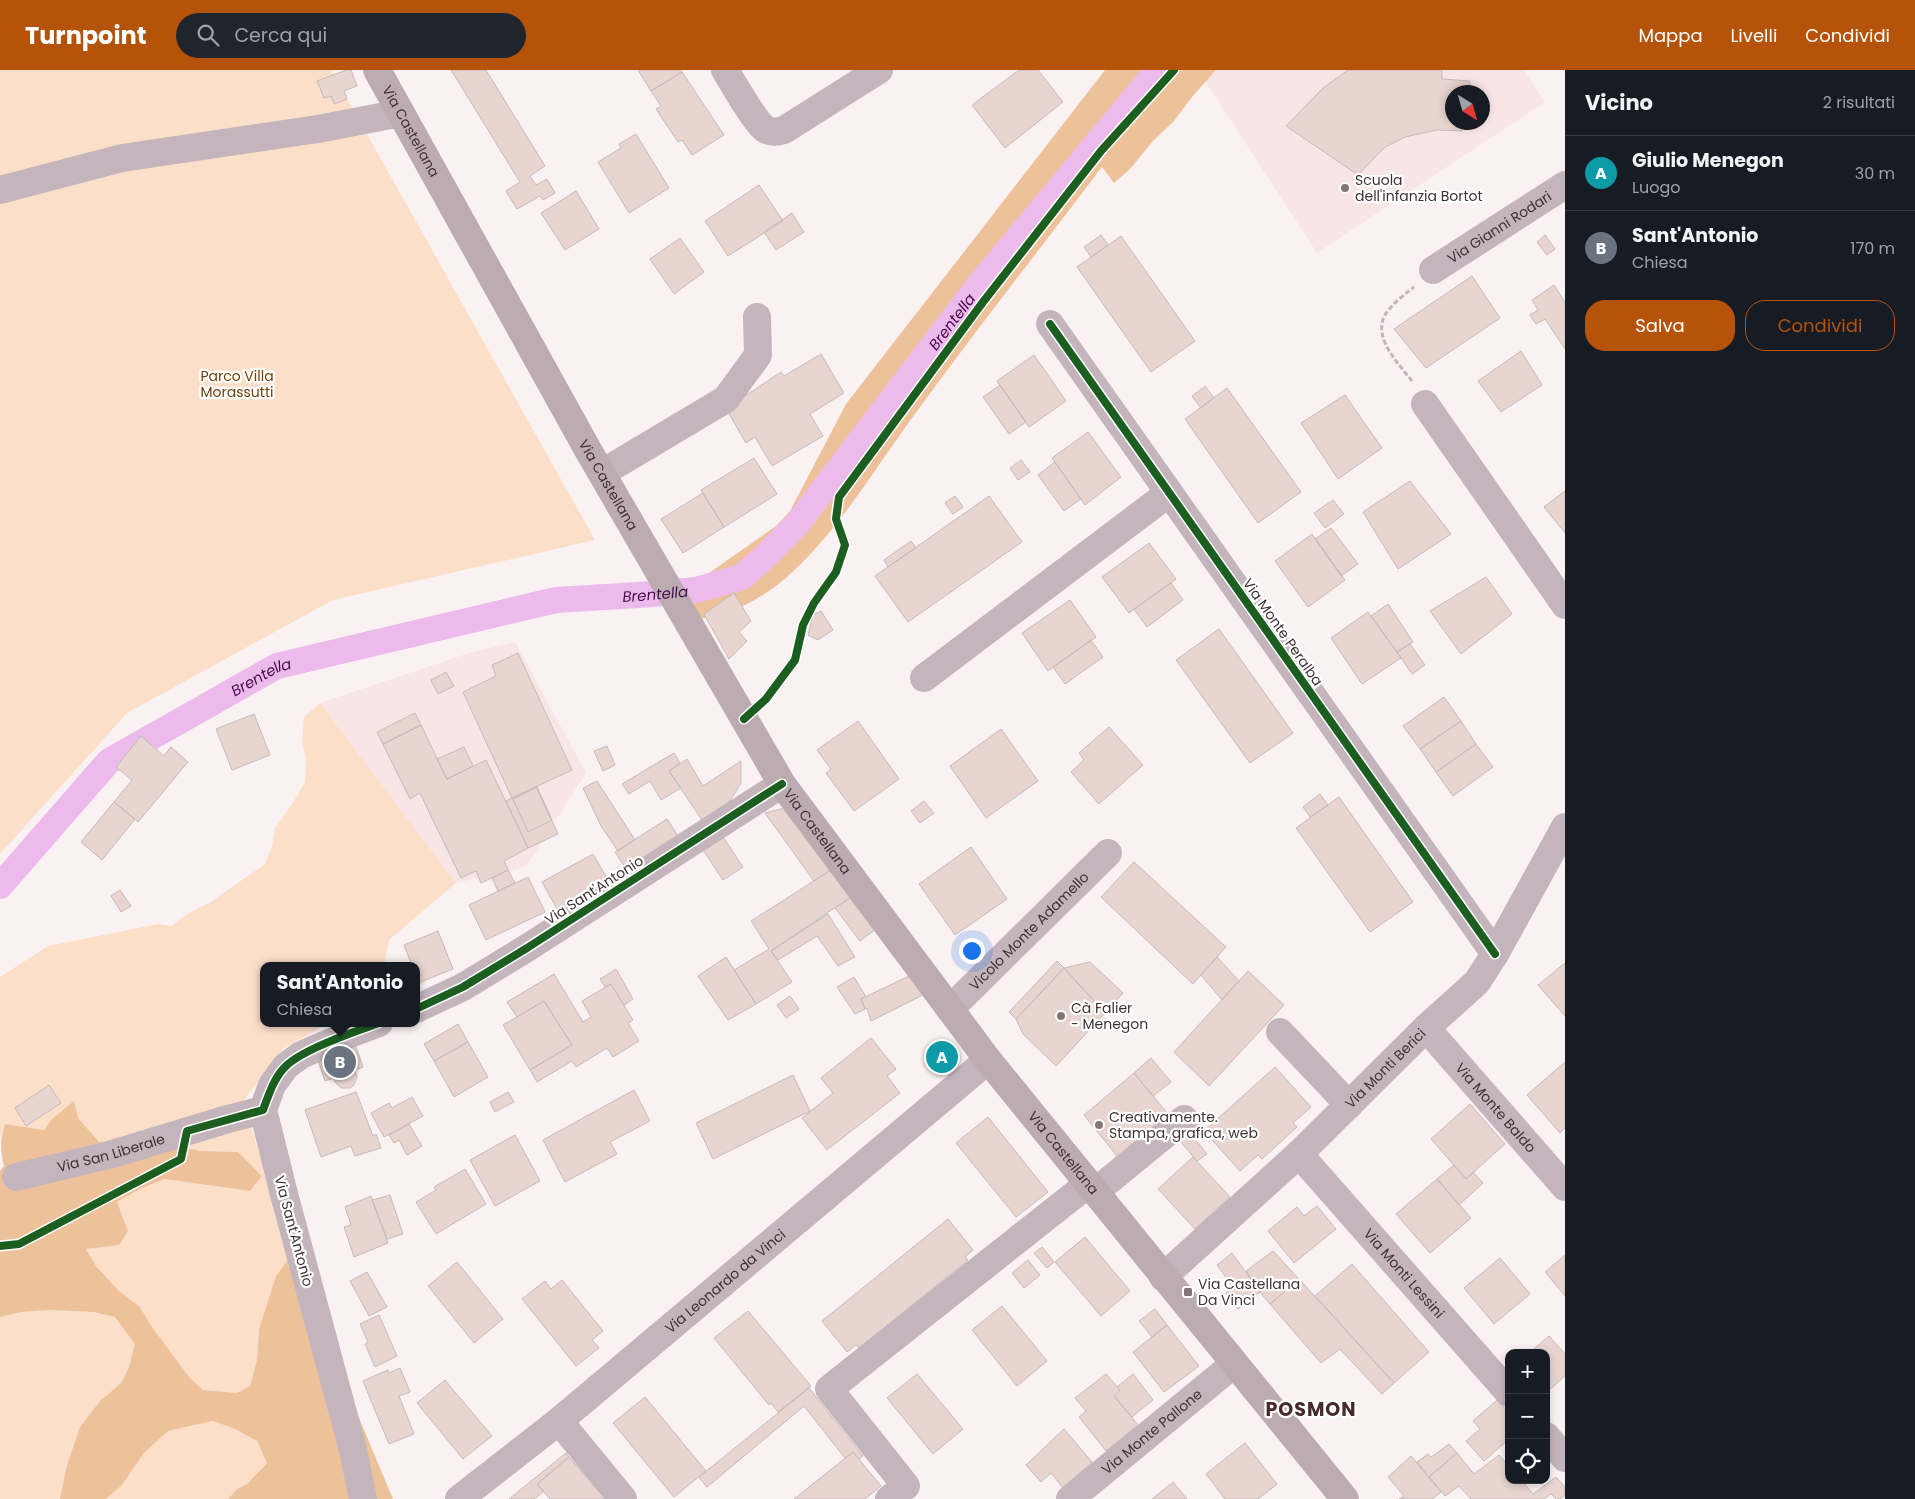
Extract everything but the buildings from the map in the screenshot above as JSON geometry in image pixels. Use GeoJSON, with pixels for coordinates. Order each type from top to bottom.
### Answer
{"type":"FeatureCollection","features":[{"type":"Feature","properties":{"kind":"main road","name":"Via Castellana"},"geometry":{"type":"LineString","coordinates":[[377,70],[602,473],[782,784],[988,1060],[1345,1499]]}},
{"type":"Feature","properties":{"kind":"street"},"geometry":{"type":"LineString","coordinates":[[725,70],[760,124],[772,132],[784,130],[879,70]]}},
{"type":"Feature","properties":{"kind":"street"},"geometry":{"type":"LineString","coordinates":[[0,190],[122,158],[318,129],[401,114]]}},
{"type":"Feature","properties":{"kind":"street","name":"Via Gianni Rodari"},"geometry":{"type":"LineString","coordinates":[[1433,270],[1565,185]]}},
{"type":"Feature","properties":{"kind":"street"},"geometry":{"type":"LineString","coordinates":[[602,473],[726,399],[758,355],[757,316]]}},
{"type":"Feature","properties":{"kind":"street","name":"Via Monte Peralba"},"geometry":{"type":"LineString","coordinates":[[1050,324],[1495,954]]}},
{"type":"Feature","properties":{"kind":"street"},"geometry":{"type":"LineString","coordinates":[[1425,404],[1565,605]]}},
{"type":"Feature","properties":{"kind":"street"},"geometry":{"type":"LineString","coordinates":[[924,678],[1169,493]]}},
{"type":"Feature","properties":{"kind":"street","name":"Via Sant'Antonio"},"geometry":{"type":"LineString","coordinates":[[420,1007],[463,987],[519,953],[782,784]]}},
{"type":"Feature","properties":{"kind":"street","name":"Via Monti Berici"},"geometry":{"type":"LineString","coordinates":[[1163,1277],[1299,1154],[1426,1028],[1477,982],[1495,954],[1565,827]]}},
{"type":"Feature","properties":{"kind":"street","name":"Vicolo Monte Adamello"},"geometry":{"type":"LineString","coordinates":[[950,1009],[1108,853]]}},
{"type":"Feature","properties":{"kind":"street"},"geometry":{"type":"LineString","coordinates":[[263,1110],[272,1085],[286,1066],[301,1055],[368,1027]]}},
{"type":"Feature","properties":{"kind":"street","name":"Via Monte Baldo"},"geometry":{"type":"LineString","coordinates":[[1426,1028],[1565,1186]]}},
{"type":"Feature","properties":{"kind":"street"},"geometry":{"type":"LineString","coordinates":[[1280,1032],[1349,1105]]}},
{"type":"Feature","properties":{"kind":"street","name":"Via Leonardo da Vinci"},"geometry":{"type":"LineString","coordinates":[[459,1499],[559,1421],[988,1060]]}},
{"type":"Feature","properties":{"kind":"street","name":"Via Sant'Antonio"},"geometry":{"type":"LineString","coordinates":[[263,1110],[353,1450],[364,1499]]}},
{"type":"Feature","properties":{"kind":"street","name":"Via San Liberale"},"geometry":{"type":"LineString","coordinates":[[16,1177],[109,1155],[263,1110]]}},
{"type":"Feature","properties":{"kind":"street"},"geometry":{"type":"LineString","coordinates":[[889,1499],[906,1486],[829,1390],[1091,1188],[1184,1119]]}},
{"type":"Feature","properties":{"kind":"street","name":"Via Monti Lessini"},"geometry":{"type":"LineString","coordinates":[[1299,1154],[1505,1388]]}},
{"type":"Feature","properties":{"kind":"street","name":"Via Monte Pallone"},"geometry":{"type":"LineString","coordinates":[[1070,1499],[1234,1364]]}},
{"type":"Feature","properties":{"kind":"street"},"geometry":{"type":"LineString","coordinates":[[559,1421],[622,1499]]}},
{"type":"Feature","properties":{"kind":"street"},"geometry":{"type":"LineString","coordinates":[[1549,1439],[1565,1458]]}},
{"type":"Feature","properties":{"kind":"shaded area"},"geometry":{"type":"Polygon","coordinates":[[[1105,70],[1216,70],[1174,121],[1153,141],[1130,169],[1114,183],[1102,167],[938,383],[855,499],[806,559],[768,592],[724,614],[700,619],[681,587],[699,580],[776,526],[790,511],[846,404],[1105,70]]]}},
{"type":"Feature","properties":{"kind":"shaded area","name":"Scuola dell'infanzia Bortot"},"geometry":{"type":"Polygon","coordinates":[[[1198,70],[1524,70],[1545,102],[1317,253],[1198,70]]]}},
{"type":"Feature","properties":{"kind":"shaded area"},"geometry":{"type":"Polygon","coordinates":[[[515,642],[586,773],[526,867],[456,883],[320,703],[469,653],[515,642]]]}},
{"type":"Feature","properties":{"kind":"shaded area"},"geometry":{"type":"Polygon","coordinates":[[[74,1101],[78,1118],[99,1142],[121,1141],[178,1146],[201,1151],[238,1152],[262,1176],[250,1191],[164,1179],[138,1190],[117,1202],[128,1231],[119,1245],[86,1249],[96,1266],[119,1291],[140,1307],[152,1327],[190,1378],[203,1390],[237,1393],[250,1386],[257,1360],[259,1329],[276,1276],[291,1256],[393,1499],[228,1499],[237,1489],[247,1484],[267,1463],[257,1441],[235,1429],[213,1421],[168,1431],[144,1453],[122,1485],[106,1499],[60,1499],[67,1465],[80,1427],[100,1401],[121,1383],[129,1367],[135,1344],[115,1317],[93,1312],[50,1310],[21,1312],[0,1317],[0,1171],[4,1166],[1,1145],[5,1124],[44,1130],[52,1119],[74,1101]]]}},
{"type":"Feature","properties":{"kind":"green space","name":"Parco Villa Morassutti"},"geometry":{"type":"Polygon","coordinates":[[[0,70],[331,70],[595,540],[333,600],[127,713],[0,854],[0,70]]]}},
{"type":"Feature","properties":{"kind":"green space"},"geometry":{"type":"Polygon","coordinates":[[[320,703],[456,883],[389,940],[385,962],[260,962],[260,1027],[322,1027],[284,1048],[243,1101],[291,1256],[259,1329],[257,1360],[250,1386],[237,1393],[203,1390],[190,1378],[152,1327],[140,1307],[119,1291],[96,1266],[86,1249],[128,1231],[117,1202],[138,1190],[164,1179],[250,1191],[262,1176],[238,1152],[201,1151],[178,1146],[121,1141],[98,1142],[78,1118],[52,1119],[44,1130],[5,1124],[0,1138],[0,977],[48,946],[158,924],[171,926],[189,913],[209,903],[265,864],[272,846],[275,828],[305,782],[306,760],[302,740],[304,717],[320,703]]]}},
{"type":"Feature","properties":{"kind":"green space"},"geometry":{"type":"Polygon","coordinates":[[[51,1310],[93,1312],[115,1317],[136,1344],[129,1367],[121,1383],[100,1401],[80,1427],[67,1465],[61,1499],[0,1499],[0,1317],[21,1312],[51,1310]]]}},
{"type":"Feature","properties":{"kind":"green space"},"geometry":{"type":"Polygon","coordinates":[[[213,1421],[235,1429],[257,1441],[267,1463],[247,1484],[237,1489],[228,1499],[106,1499],[122,1485],[144,1453],[168,1431],[213,1421]]]}},
{"type":"Feature","properties":{"kind":"waterway","name":"Brentella"},"geometry":{"type":"LineString","coordinates":[[0,886],[109,761],[277,666],[556,600],[696,590],[742,577],[798,523],[979,285],[1158,70]]}},
{"type":"Feature","properties":{"kind":"cycle path"},"geometry":{"type":"LineString","coordinates":[[744,719],[766,699],[795,660],[803,625],[814,603],[836,572],[845,545],[836,519],[839,497],[983,302],[1101,151],[1174,70]]}},
{"type":"Feature","properties":{"kind":"cycle path"},"geometry":{"type":"LineString","coordinates":[[1050,324],[1495,954]]}},
{"type":"Feature","properties":{"kind":"cycle path"},"geometry":{"type":"LineString","coordinates":[[420,1007],[463,987],[527,948],[782,784]]}},
{"type":"Feature","properties":{"kind":"cycle path"},"geometry":{"type":"LineString","coordinates":[[0,1246],[19,1244],[181,1159],[187,1131],[263,1110],[272,1086],[287,1065],[331,1041],[368,1027]]}},
{"type":"Feature","properties":{"kind":"place","name":"Scuola dell'infanzia Bortot"},"geometry":{"type":"Point","coordinates":[1345,188]}},
{"type":"Feature","properties":{"kind":"place","name":"Cà Falier - Menegon"},"geometry":{"type":"Point","coordinates":[1061,1016]}},
{"type":"Feature","properties":{"kind":"place","name":"Giulio Menegon"},"geometry":{"type":"Point","coordinates":[942,1057]}},
{"type":"Feature","properties":{"kind":"place","name":"Sant'Antonio"},"geometry":{"type":"Point","coordinates":[340,1062]}},
{"type":"Feature","properties":{"kind":"place","name":"Creativamente. Stampa, grafica, web"},"geometry":{"type":"Point","coordinates":[1099,1125]}},
{"type":"Feature","properties":{"kind":"place","name":"Via Castellana Da Vinci"},"geometry":{"type":"Point","coordinates":[1188,1292]}},
{"type":"Feature","properties":{"kind":"district","name":"POSMON"},"geometry":{"type":"Point","coordinates":[1311,1409]}}]}
